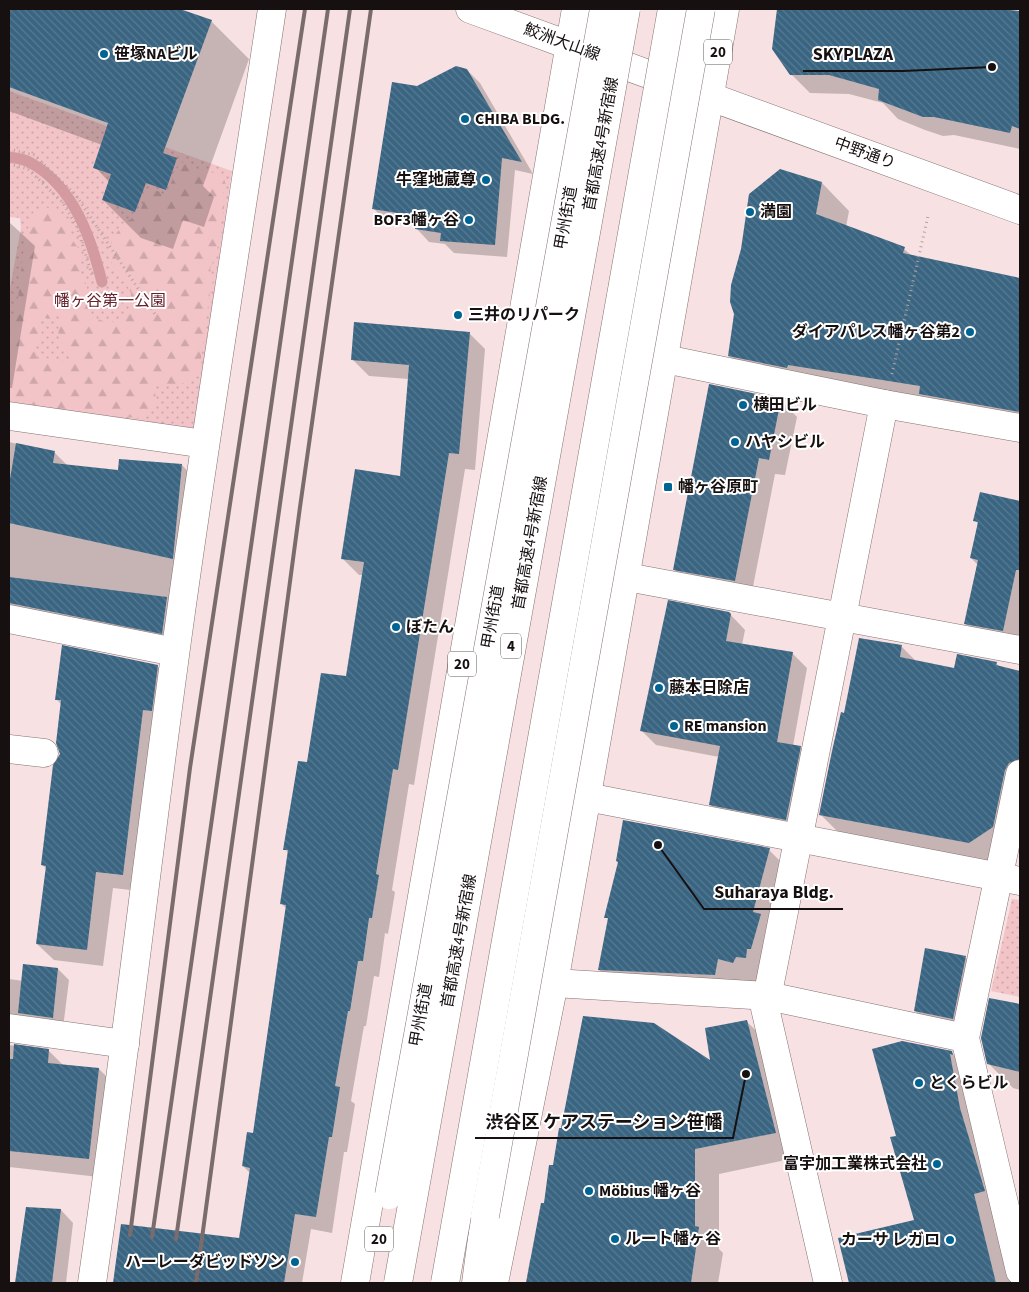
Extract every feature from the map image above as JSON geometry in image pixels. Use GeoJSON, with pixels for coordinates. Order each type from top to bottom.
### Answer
{"type":"FeatureCollection","features":[{"type":"Feature","properties":{"kind":"main road"},"geometry":{"type":"LineString","coordinates":[[92,1283],[204,444],[272,9]]}},
{"type":"Feature","properties":{"kind":"main road","name":"鮫洲大山線"},"geometry":{"type":"LineString","coordinates":[[470,9],[711,96]]}},
{"type":"Feature","properties":{"kind":"main road","name":"20"},"geometry":{"type":"LineString","coordinates":[[355,1283],[576,9]]}},
{"type":"Feature","properties":{"kind":"main road","name":"甲州街道"},"geometry":{"type":"LineString","coordinates":[[369,1283],[389,1194],[604,9]]}},
{"type":"Feature","properties":{"kind":"main road","name":"首都高速4号新宿線"},"geometry":{"type":"LineString","coordinates":[[398,1283],[626,9]]}},
{"type":"Feature","properties":{"kind":"main road"},"geometry":{"type":"LineString","coordinates":[[446,1283],[672,9]]}},
{"type":"Feature","properties":{"kind":"main road","name":"20"},"geometry":{"type":"LineString","coordinates":[[476,1283],[484,1216],[701,9]]}},
{"type":"Feature","properties":{"kind":"main road","name":"20"},"geometry":{"type":"LineString","coordinates":[[494,1283],[554,983],[627,577],[725,9]]}},
{"type":"Feature","properties":{"kind":"main road","name":"中野通り"},"geometry":{"type":"LineString","coordinates":[[711,96],[1020,210]]}},
{"type":"Feature","properties":{"kind":"main road"},"geometry":{"type":"LineString","coordinates":[[665,359],[884,404],[1020,428]]}},
{"type":"Feature","properties":{"kind":"main road"},"geometry":{"type":"LineString","coordinates":[[828,1283],[765,1008],[884,404]]}},
{"type":"Feature","properties":{"kind":"main road"},"geometry":{"type":"LineString","coordinates":[[9,416],[204,444]]}},
{"type":"Feature","properties":{"kind":"main road"},"geometry":{"type":"LineString","coordinates":[[627,577],[1020,650]]}},
{"type":"Feature","properties":{"kind":"main road"},"geometry":{"type":"LineString","coordinates":[[9,619],[175,652]]}},
{"type":"Feature","properties":{"kind":"main road"},"geometry":{"type":"LineString","coordinates":[[9,749],[44,752]]}},
{"type":"Feature","properties":{"kind":"main road"},"geometry":{"type":"LineString","coordinates":[[1020,774],[1009,879],[965,1038],[1020,1271]]}},
{"type":"Feature","properties":{"kind":"main road"},"geometry":{"type":"LineString","coordinates":[[587,797],[1009,879]]}},
{"type":"Feature","properties":{"kind":"main road"},"geometry":{"type":"LineString","coordinates":[[554,983],[768,996],[965,1038]]}},
{"type":"Feature","properties":{"kind":"main road"},"geometry":{"type":"LineString","coordinates":[[9,1028],[125,1044]]}},
{"type":"Feature","properties":{"kind":"path"},"geometry":{"type":"LineString","coordinates":[[9,149],[34,155],[75,194],[155,314]]}},
{"type":"Feature","properties":{"kind":"path"},"geometry":{"type":"LineString","coordinates":[[9,164],[28,169],[63,203],[77,227],[93,278]]}},
{"type":"Feature","properties":{"kind":"path"},"geometry":{"type":"LineString","coordinates":[[43,182],[53,173]]}},
{"type":"Feature","properties":{"kind":"path"},"geometry":{"type":"LineString","coordinates":[[884,404],[928,216]]}},
{"type":"Feature","properties":{"kind":"green space","name":"幡ヶ谷第一公園"},"geometry":{"type":"Polygon","coordinates":[[[9,91],[232,171],[193,434],[9,411],[9,294],[21,228],[20,218],[9,217],[9,91]]]}},
{"type":"Feature","properties":{"kind":"green space"},"geometry":{"type":"Polygon","coordinates":[[[182,162],[202,171],[223,176],[226,185],[223,193],[224,212],[219,224],[220,238],[210,269],[212,283],[207,315],[202,325],[205,329],[200,366],[190,382],[162,386],[150,384],[155,392],[156,401],[149,411],[138,418],[9,406],[9,332],[18,298],[25,242],[34,211],[46,207],[61,216],[69,226],[71,238],[81,252],[81,272],[87,286],[87,310],[93,317],[108,323],[117,321],[125,315],[130,305],[131,293],[123,278],[112,266],[111,248],[113,238],[123,224],[139,214],[148,190],[158,191],[167,197],[175,171],[182,162]],[[59,314],[51,319],[39,317],[41,334],[39,341],[33,349],[37,353],[36,363],[48,358],[65,362],[67,365],[74,356],[60,341],[58,334],[59,314]]]}},
{"type":"Feature","properties":{"kind":"green space"},"geometry":{"type":"Polygon","coordinates":[[[1012,899],[1020,900],[1020,997],[991,991],[1012,899]]]}},
{"type":"Feature","properties":{"kind":"building","name":"笹塚NAビル"},"geometry":{"type":"Polygon","coordinates":[[[9,9],[180,9],[212,20],[163,153],[177,158],[166,190],[146,183],[135,212],[102,200],[111,174],[93,168],[108,123],[9,87],[9,9]]]}},
{"type":"Feature","properties":{"kind":"building"},"geometry":{"type":"Polygon","coordinates":[[[777,9],[997,9],[1020,11],[1020,129],[1012,126],[1010,133],[934,117],[923,117],[878,100],[879,89],[829,75],[790,75],[772,49],[777,9]]]}},
{"type":"Feature","properties":{"kind":"building"},"geometry":{"type":"Polygon","coordinates":[[[456,66],[467,69],[522,162],[502,158],[495,245],[440,241],[441,233],[415,229],[417,216],[372,209],[392,82],[417,86],[456,66]]]}},
{"type":"Feature","properties":{"kind":"building"},"geometry":{"type":"Polygon","coordinates":[[[780,169],[822,182],[816,214],[905,247],[903,253],[1020,278],[1020,412],[919,394],[920,386],[788,365],[787,368],[728,356],[734,314],[730,302],[731,285],[741,249],[749,194],[780,169]]]}},
{"type":"Feature","properties":{"kind":"building"},"geometry":{"type":"Polygon","coordinates":[[[354,322],[470,332],[459,454],[449,453],[398,770],[393,769],[376,874],[379,875],[372,918],[369,918],[363,961],[358,961],[350,1011],[348,1011],[335,1086],[340,1087],[332,1137],[329,1137],[316,1217],[295,1214],[284,1283],[113,1283],[121,1224],[239,1238],[250,1168],[242,1166],[247,1132],[253,1133],[286,905],[280,904],[288,850],[283,850],[298,761],[307,762],[321,673],[346,676],[364,562],[341,559],[355,469],[400,476],[409,365],[351,360],[354,322]]]}},
{"type":"Feature","properties":{"kind":"building"},"geometry":{"type":"Polygon","coordinates":[[[709,384],[781,399],[769,460],[759,458],[735,581],[673,570],[709,384]]]}},
{"type":"Feature","properties":{"kind":"building"},"geometry":{"type":"Polygon","coordinates":[[[16,443],[55,451],[53,463],[118,470],[119,459],[182,464],[173,559],[9,523],[9,485],[16,443]]]}},
{"type":"Feature","properties":{"kind":"building"},"geometry":{"type":"Polygon","coordinates":[[[980,492],[1020,501],[1020,570],[1016,570],[1003,631],[964,624],[978,560],[970,558],[978,522],[973,521],[980,492]]]}},
{"type":"Feature","properties":{"kind":"building"},"geometry":{"type":"Polygon","coordinates":[[[9,577],[167,597],[162,634],[9,603],[9,577]]]}},
{"type":"Feature","properties":{"kind":"building"},"geometry":{"type":"Polygon","coordinates":[[[668,600],[729,612],[731,614],[726,641],[793,652],[777,742],[801,746],[786,820],[709,805],[720,746],[640,731],[668,600]]]}},
{"type":"Feature","properties":{"kind":"building"},"geometry":{"type":"Polygon","coordinates":[[[859,638],[902,645],[900,657],[954,668],[957,654],[997,662],[996,665],[1020,671],[1020,759],[1009,763],[1005,770],[993,827],[969,843],[819,815],[841,712],[844,713],[859,638]]]}},
{"type":"Feature","properties":{"kind":"building"},"geometry":{"type":"Polygon","coordinates":[[[62,645],[158,665],[152,711],[143,710],[123,875],[96,872],[87,950],[36,944],[46,866],[41,865],[53,765],[60,754],[56,743],[61,700],[55,700],[62,645]]]}},
{"type":"Feature","properties":{"kind":"building"},"geometry":{"type":"Polygon","coordinates":[[[623,820],[770,848],[753,912],[761,914],[751,949],[747,949],[746,958],[736,957],[733,963],[718,959],[715,975],[598,970],[608,918],[604,918],[618,862],[616,861],[623,820]]]}},
{"type":"Feature","properties":{"kind":"building"},"geometry":{"type":"Polygon","coordinates":[[[925,948],[966,956],[953,1019],[914,1011],[925,948]]]}},
{"type":"Feature","properties":{"kind":"building"},"geometry":{"type":"Polygon","coordinates":[[[23,964],[58,968],[53,1018],[18,1013],[23,964]]]}},
{"type":"Feature","properties":{"kind":"building"},"geometry":{"type":"Polygon","coordinates":[[[989,998],[1020,1004],[1020,1072],[987,1064],[981,1038],[989,998]]]}},
{"type":"Feature","properties":{"kind":"building"},"geometry":{"type":"Polygon","coordinates":[[[583,1016],[654,1023],[710,1060],[705,1028],[747,1020],[776,1133],[695,1149],[695,1226],[699,1227],[691,1283],[526,1283],[541,1203],[544,1203],[549,1165],[553,1165],[583,1016]]]}},
{"type":"Feature","properties":{"kind":"building"},"geometry":{"type":"Polygon","coordinates":[[[902,1041],[952,1051],[953,1055],[950,1054],[960,1108],[985,1191],[974,1194],[996,1283],[849,1283],[838,1238],[914,1220],[890,1137],[896,1136],[872,1049],[902,1041]]]}},
{"type":"Feature","properties":{"kind":"building"},"geometry":{"type":"Polygon","coordinates":[[[14,1044],[49,1049],[48,1063],[99,1068],[89,1159],[9,1151],[9,1059],[13,1059],[14,1044]]]}},
{"type":"Feature","properties":{"kind":"building"},"geometry":{"type":"Polygon","coordinates":[[[26,1207],[61,1209],[52,1283],[15,1283],[26,1207]]]}},
{"type":"Feature","properties":{"kind":"waterway"},"geometry":{"type":"LineString","coordinates":[[9,157],[29,162],[46,173],[59,186],[86,231],[102,282]]}},
{"type":"Feature","properties":{"kind":"railway"},"geometry":{"type":"LineString","coordinates":[[130,1235],[190,768],[305,9]]}},
{"type":"Feature","properties":{"kind":"railway"},"geometry":{"type":"LineString","coordinates":[[152,1237],[328,9]]}},
{"type":"Feature","properties":{"kind":"railway"},"geometry":{"type":"LineString","coordinates":[[176,1239],[350,9]]}},
{"type":"Feature","properties":{"kind":"railway"},"geometry":{"type":"LineString","coordinates":[[196,1283],[300,507],[371,9]]}},
{"type":"Feature","properties":{"kind":"place","name":"笹塚NAビル"},"geometry":{"type":"Point","coordinates":[104,54]}},
{"type":"Feature","properties":{"kind":"place","name":"SKYPLAZA"},"geometry":{"type":"Point","coordinates":[992,67]}},
{"type":"Feature","properties":{"kind":"place","name":"CHIBA BLDG."},"geometry":{"type":"Point","coordinates":[465,119]}},
{"type":"Feature","properties":{"kind":"place","name":"牛窪地蔵尊"},"geometry":{"type":"Point","coordinates":[486,180]}},
{"type":"Feature","properties":{"kind":"place","name":"満園"},"geometry":{"type":"Point","coordinates":[750,212]}},
{"type":"Feature","properties":{"kind":"place","name":"BOF3幡ヶ谷"},"geometry":{"type":"Point","coordinates":[469,220]}},
{"type":"Feature","properties":{"kind":"place","name":"三井のリパーク"},"geometry":{"type":"Point","coordinates":[458,315]}},
{"type":"Feature","properties":{"kind":"place","name":"ダイアパレス幡ヶ谷第2"},"geometry":{"type":"Point","coordinates":[970,332]}},
{"type":"Feature","properties":{"kind":"place","name":"横田ビル"},"geometry":{"type":"Point","coordinates":[743,405]}},
{"type":"Feature","properties":{"kind":"place","name":"ハヤシビル"},"geometry":{"type":"Point","coordinates":[735,442]}},
{"type":"Feature","properties":{"kind":"place","name":"幡ヶ谷原町"},"geometry":{"type":"Point","coordinates":[668,487]}},
{"type":"Feature","properties":{"kind":"place","name":"ぼたん"},"geometry":{"type":"Point","coordinates":[396,627]}},
{"type":"Feature","properties":{"kind":"place","name":"藤本日除店"},"geometry":{"type":"Point","coordinates":[659,688]}},
{"type":"Feature","properties":{"kind":"place","name":"RE mansion"},"geometry":{"type":"Point","coordinates":[674,726]}},
{"type":"Feature","properties":{"kind":"place","name":"Suharaya Bldg."},"geometry":{"type":"Point","coordinates":[658,845]}},
{"type":"Feature","properties":{"kind":"place","name":"渋谷区 ケアステーション笹幡"},"geometry":{"type":"Point","coordinates":[746,1074]}},
{"type":"Feature","properties":{"kind":"place","name":"とくらビル"},"geometry":{"type":"Point","coordinates":[919,1083]}},
{"type":"Feature","properties":{"kind":"place","name":"富宇加工業株式会社"},"geometry":{"type":"Point","coordinates":[937,1164]}},
{"type":"Feature","properties":{"kind":"place","name":"Möbius 幡ヶ谷"},"geometry":{"type":"Point","coordinates":[589,1191]}},
{"type":"Feature","properties":{"kind":"place","name":"ルート幡ヶ谷"},"geometry":{"type":"Point","coordinates":[615,1239]}},
{"type":"Feature","properties":{"kind":"place","name":"カーサ レガロ"},"geometry":{"type":"Point","coordinates":[950,1240]}},
{"type":"Feature","properties":{"kind":"place","name":"ハーレーダビッドソン"},"geometry":{"type":"Point","coordinates":[295,1262]}}]}
